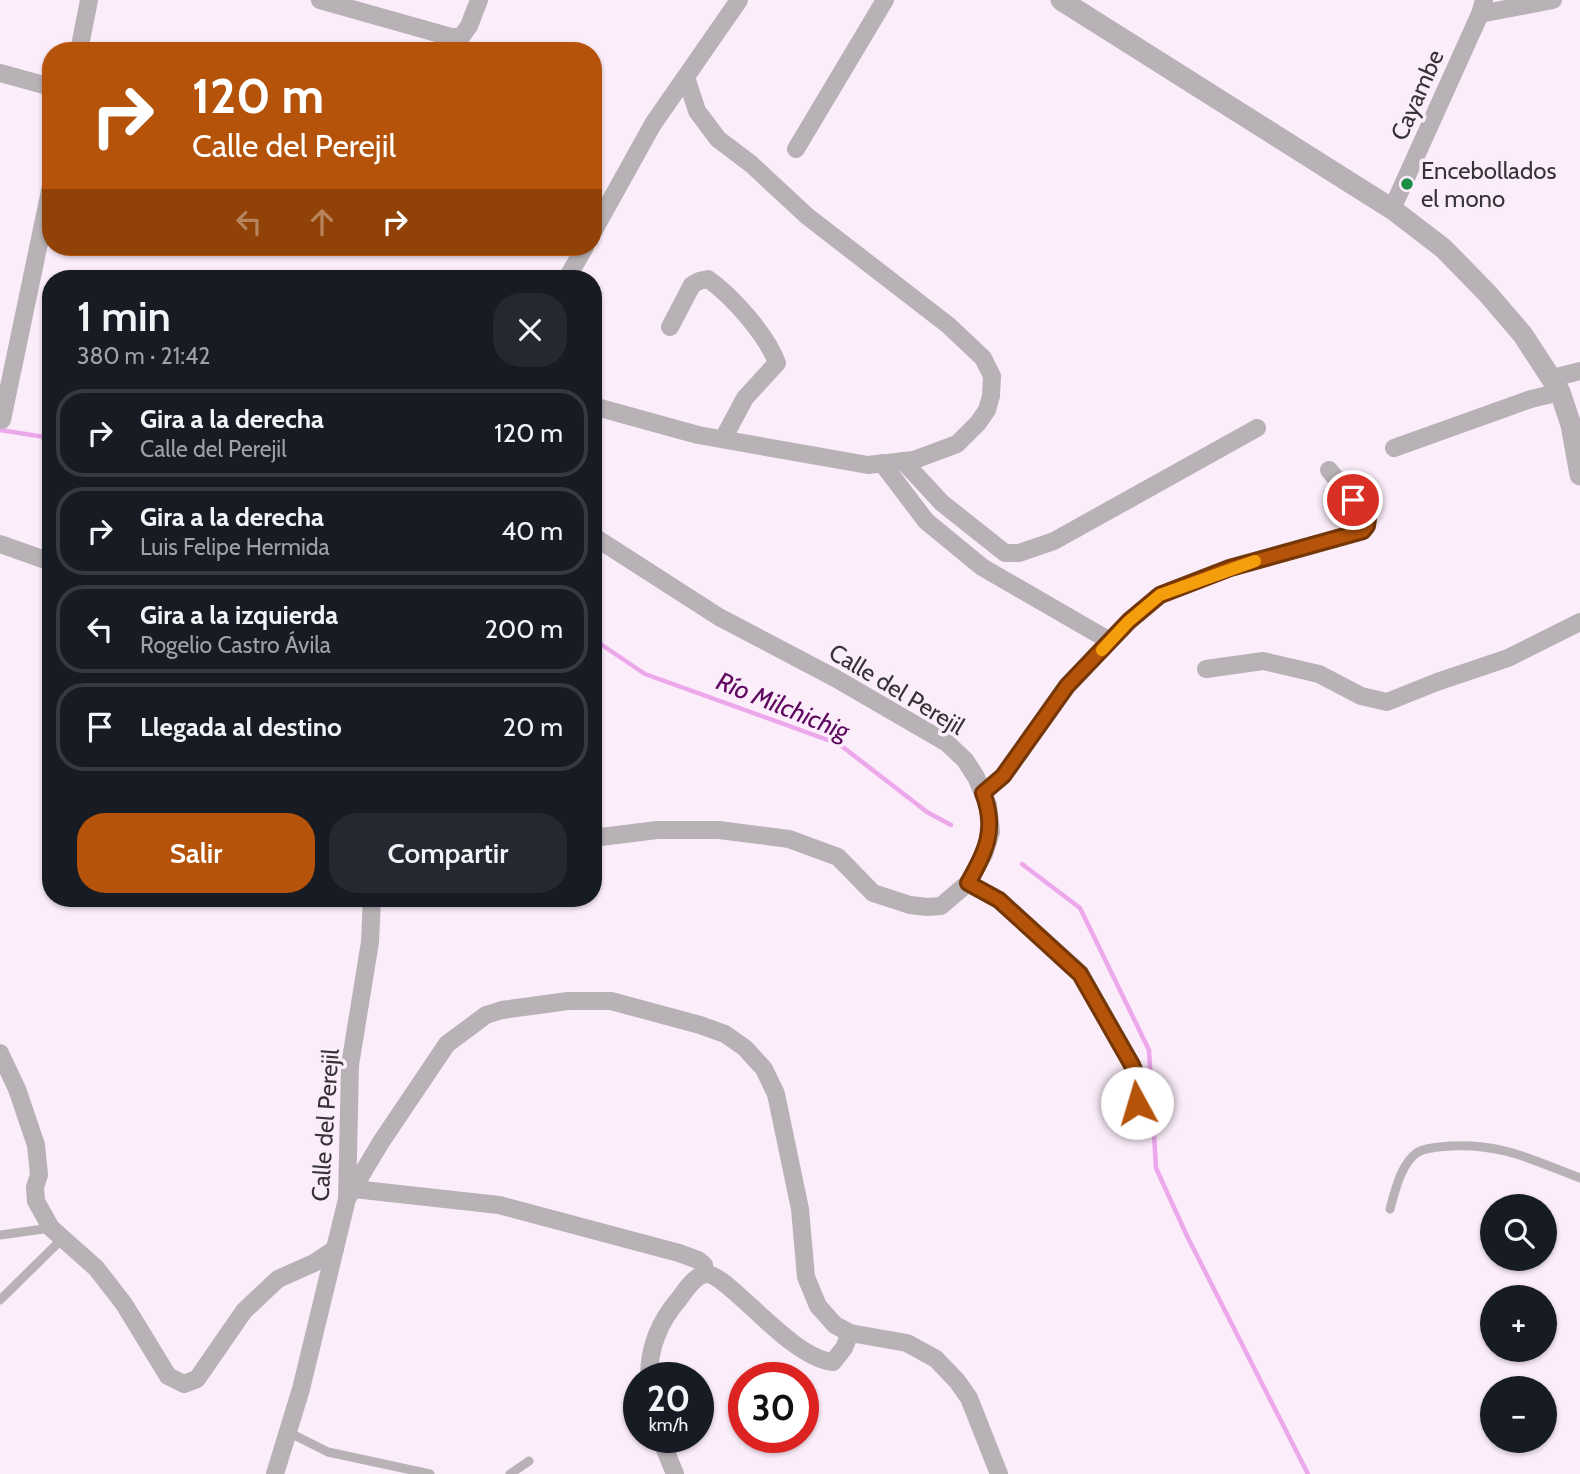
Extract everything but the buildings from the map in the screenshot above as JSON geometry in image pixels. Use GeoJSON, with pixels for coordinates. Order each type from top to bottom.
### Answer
{"type":"FeatureCollection","features":[{"type":"Feature","properties":{"kind":"street"},"geometry":{"type":"LineString","coordinates":[[81,42],[89,0]]}},
{"type":"Feature","properties":{"kind":"street"},"geometry":{"type":"LineString","coordinates":[[320,0],[370,7],[451,37],[461,37],[469,26],[479,0]]}},
{"type":"Feature","properties":{"kind":"street"},"geometry":{"type":"LineString","coordinates":[[602,216],[653,124],[739,0]]}},
{"type":"Feature","properties":{"kind":"street"},"geometry":{"type":"LineString","coordinates":[[796,149],[885,0]]}},
{"type":"Feature","properties":{"kind":"street"},"geometry":{"type":"LineString","coordinates":[[1061,0],[1392,209],[1443,248],[1523,335],[1556,385],[1571,425],[1580,475]]}},
{"type":"Feature","properties":{"kind":"street"},"geometry":{"type":"LineString","coordinates":[[1482,4],[1553,0]]}},
{"type":"Feature","properties":{"kind":"street","name":"Cayambe"},"geometry":{"type":"LineString","coordinates":[[1392,209],[1482,4]]}},
{"type":"Feature","properties":{"kind":"street"},"geometry":{"type":"LineString","coordinates":[[0,73],[42,85]]}},
{"type":"Feature","properties":{"kind":"street"},"geometry":{"type":"LineString","coordinates":[[602,408],[698,435],[868,465],[914,460],[957,444],[978,424],[987,410],[991,396],[992,376],[983,358],[948,325],[807,216],[751,164],[718,139],[697,111],[686,77]]}},
{"type":"Feature","properties":{"kind":"street"},"geometry":{"type":"LineString","coordinates":[[2,419],[42,229]]}},
{"type":"Feature","properties":{"kind":"street"},"geometry":{"type":"LineString","coordinates":[[670,327],[692,285],[708,279],[723,290],[772,349],[777,363],[745,398],[723,439]]}},
{"type":"Feature","properties":{"kind":"street"},"geometry":{"type":"LineString","coordinates":[[1394,448],[1531,399],[1580,371]]}},
{"type":"Feature","properties":{"kind":"street"},"geometry":{"type":"LineString","coordinates":[[903,461],[942,503],[992,544],[1005,553],[1019,553],[1054,541],[1257,428]]}},
{"type":"Feature","properties":{"kind":"street"},"geometry":{"type":"LineString","coordinates":[[882,463],[926,521],[982,567],[1110,641]]}},
{"type":"Feature","properties":{"kind":"street"},"geometry":{"type":"LineString","coordinates":[[983,793],[1003,776],[1067,686],[1129,621],[1160,595],[1230,568],[1363,531],[1368,518],[1329,470]]}},
{"type":"Feature","properties":{"kind":"street","name":"Calle del Perejil"},"geometry":{"type":"LineString","coordinates":[[602,542],[719,617],[835,678],[947,743],[965,760],[976,777],[988,805],[990,832],[984,855],[968,883],[941,906],[910,905],[873,893],[838,857],[789,838],[719,830],[657,830],[602,837]]}},
{"type":"Feature","properties":{"kind":"street"},"geometry":{"type":"LineString","coordinates":[[0,544],[42,559]]}},
{"type":"Feature","properties":{"kind":"street"},"geometry":{"type":"LineString","coordinates":[[1206,669],[1263,661],[1319,674],[1361,696],[1387,702],[1508,658],[1580,622]]}},
{"type":"Feature","properties":{"kind":"street"},"geometry":{"type":"LineString","coordinates":[[968,883],[999,900],[1080,974],[1132,1065],[1141,1086],[1137,1103],[1123,1117]]}},
{"type":"Feature","properties":{"kind":"street","name":"Calle del Perejil"},"geometry":{"type":"LineString","coordinates":[[275,1474],[301,1389],[351,1194],[350,1065],[370,942],[372,907]]}},
{"type":"Feature","properties":{"kind":"street"},"geometry":{"type":"LineString","coordinates":[[705,1274],[704,1265],[698,1260],[679,1253],[499,1205],[351,1194],[381,1142],[447,1044],[486,1015],[502,1010],[568,1001],[611,1001],[725,1034],[745,1048],[764,1069],[775,1094],[800,1209],[806,1277],[818,1306],[835,1325],[850,1333],[906,1343],[936,1359],[969,1398],[999,1474]]}},
{"type":"Feature","properties":{"kind":"street"},"geometry":{"type":"LineString","coordinates":[[0,1053],[17,1089],[36,1145],[39,1175],[35,1187],[36,1200],[57,1233],[96,1268],[124,1304],[168,1376],[184,1384],[197,1379],[244,1311],[278,1279],[314,1263],[335,1249]]}},
{"type":"Feature","properties":{"kind":"street"},"geometry":{"type":"LineString","coordinates":[[650,1362],[650,1353],[663,1320],[699,1276],[705,1274],[727,1286],[792,1343],[827,1362],[837,1359],[850,1333]]}},
{"type":"Feature","properties":{"kind":"street"},"geometry":{"type":"LineString","coordinates":[[666,1453],[675,1474]]}},
{"type":"Feature","properties":{"kind":"lane"},"geometry":{"type":"LineString","coordinates":[[1390,1209],[1395,1189],[1408,1161],[1419,1152],[1433,1148],[1474,1145],[1506,1149],[1580,1178]]}},
{"type":"Feature","properties":{"kind":"lane"},"geometry":{"type":"LineString","coordinates":[[0,1235],[57,1233]]}},
{"type":"Feature","properties":{"kind":"lane"},"geometry":{"type":"LineString","coordinates":[[0,1300],[57,1233]]}},
{"type":"Feature","properties":{"kind":"lane"},"geometry":{"type":"LineString","coordinates":[[288,1432],[328,1452],[430,1474]]}},
{"type":"Feature","properties":{"kind":"lane"},"geometry":{"type":"LineString","coordinates":[[510,1474],[529,1461]]}},
{"type":"Feature","properties":{"kind":"waterway","name":"Río Milchichig"},"geometry":{"type":"LineString","coordinates":[[0,430],[42,437]]}},
{"type":"Feature","properties":{"kind":"waterway","name":"Río Milchichig"},"geometry":{"type":"LineString","coordinates":[[602,645],[645,674],[839,744],[927,812],[951,825]]}},
{"type":"Feature","properties":{"kind":"waterway"},"geometry":{"type":"LineString","coordinates":[[1022,864],[1080,908],[1149,1050],[1156,1168],[1187,1236],[1308,1474]]}},
{"type":"Feature","properties":{"kind":"slow traffic"},"geometry":{"type":"LineString","coordinates":[[1102,650],[1129,621],[1160,595],[1255,561]]}},
{"type":"Feature","properties":{"kind":"place","name":"Encebollados el mono"},"geometry":{"type":"Point","coordinates":[1407,184]}},
{"type":"Feature","properties":{"kind":"route"},"geometry":{"type":"LineString","coordinates":[[1137,1103],[1141,1086],[1132,1065],[1080,974],[999,900],[968,883],[984,855],[990,832],[988,805],[983,793],[1003,776],[1067,686],[1129,621],[1160,595],[1230,568],[1363,531],[1368,518],[1353,500]]}}]}
